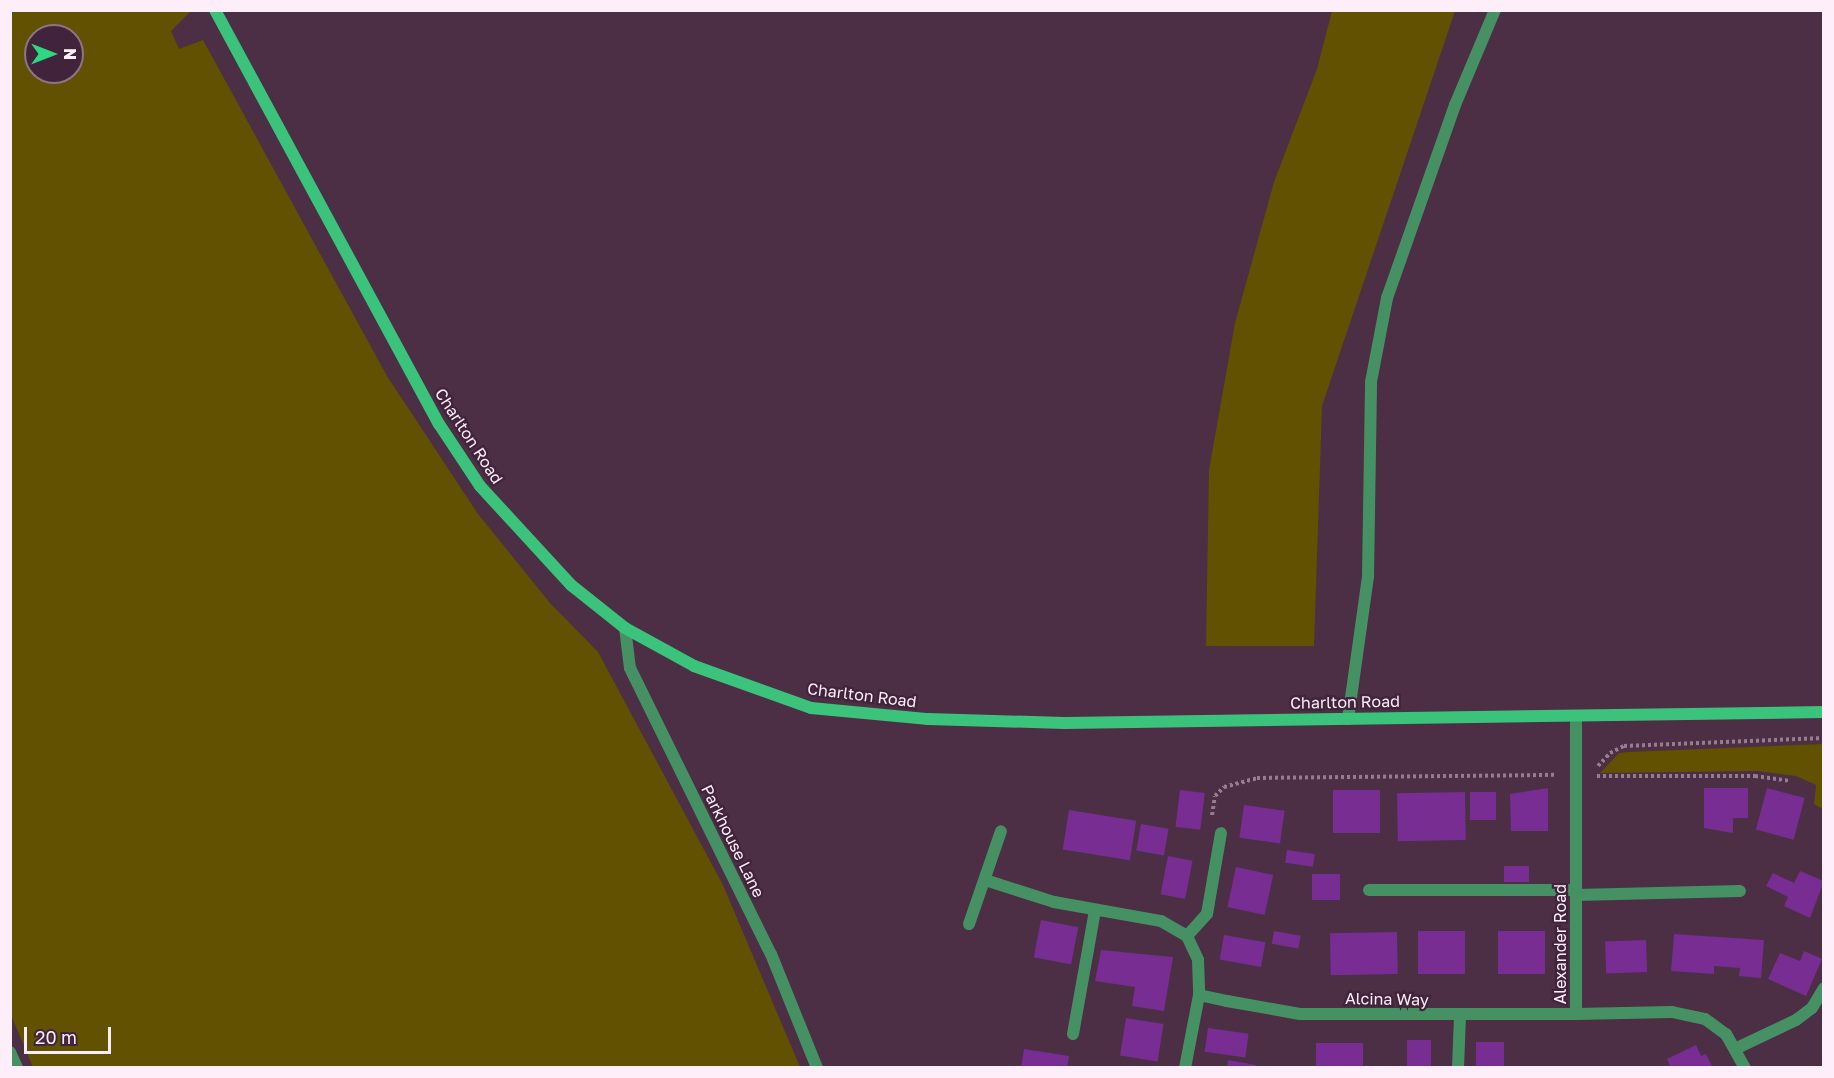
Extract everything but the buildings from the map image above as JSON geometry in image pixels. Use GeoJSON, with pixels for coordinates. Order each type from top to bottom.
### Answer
{"type":"FeatureCollection","features":[{"type":"Feature","properties":{"kind":"street","name":"Charlton Road"},"geometry":{"type":"LineString","coordinates":[[215,10],[439,424],[480,486],[571,585],[625,628],[694,666],[811,708],[928,719],[1065,723],[1824,712]]}},
{"type":"Feature","properties":{"kind":"street"},"geometry":{"type":"LineString","coordinates":[[1348,719],[1368,577],[1371,381],[1387,298],[1455,105],[1494,10]]}},
{"type":"Feature","properties":{"kind":"street","name":"Parkhouse Lane"},"geometry":{"type":"LineString","coordinates":[[625,628],[630,668],[771,954],[817,1068]]}},
{"type":"Feature","properties":{"kind":"street","name":"Alexander Road"},"geometry":{"type":"LineString","coordinates":[[1576,716],[1576,1014],[1672,1012],[1705,1019],[1726,1034],[1737,1048],[1745,1068]]}},
{"type":"Feature","properties":{"kind":"street"},"geometry":{"type":"LineString","coordinates":[[969,924],[1001,831]]}},
{"type":"Feature","properties":{"kind":"street"},"geometry":{"type":"LineString","coordinates":[[1187,936],[1208,914],[1221,833]]}},
{"type":"Feature","properties":{"kind":"street"},"geometry":{"type":"LineString","coordinates":[[985,880],[1095,911],[1161,921],[1187,936],[1198,960],[1199,994],[1185,1068]]}},
{"type":"Feature","properties":{"kind":"street"},"geometry":{"type":"LineString","coordinates":[[1369,890],[1576,893],[1740,891]]}},
{"type":"Feature","properties":{"kind":"street"},"geometry":{"type":"LineString","coordinates":[[1073,1034],[1095,911]]}},
{"type":"Feature","properties":{"kind":"street"},"geometry":{"type":"LineString","coordinates":[[1737,1048],[1796,1020],[1812,1008],[1824,988]]}},
{"type":"Feature","properties":{"kind":"street","name":"Alcina Way"},"geometry":{"type":"LineString","coordinates":[[1199,994],[1300,1014],[1460,1017],[1576,1014]]}},
{"type":"Feature","properties":{"kind":"street"},"geometry":{"type":"LineString","coordinates":[[1458,1068],[1460,1017]]}},
{"type":"Feature","properties":{"kind":"street"},"geometry":{"type":"LineString","coordinates":[[10,1052],[16,1068]]}},
{"type":"Feature","properties":{"kind":"path"},"geometry":{"type":"LineString","coordinates":[[1211,818],[1215,796],[1224,787],[1257,778],[1556,773],[1562,795],[1590,795],[1593,776],[1610,753],[1624,746],[1824,738]]}},
{"type":"Feature","properties":{"kind":"path"},"geometry":{"type":"LineString","coordinates":[[1593,776],[1755,776],[1790,781]]}},
{"type":"Feature","properties":{"kind":"shaded area"},"geometry":{"type":"Polygon","coordinates":[[[10,11],[191,11],[171,31],[179,49],[203,40],[387,376],[478,514],[550,603],[598,652],[723,885],[800,1067],[33,1067],[10,1013],[10,11]]]}},
{"type":"Feature","properties":{"kind":"shaded area"},"geometry":{"type":"Polygon","coordinates":[[[1332,11],[1455,11],[1322,406],[1314,646],[1206,646],[1209,470],[1235,323],[1274,182],[1317,69],[1332,11]]]}},
{"type":"Feature","properties":{"kind":"shaded area"},"geometry":{"type":"Polygon","coordinates":[[[1823,744],[1823,809],[1814,804],[1816,785],[1796,776],[1758,771],[1600,773],[1619,753],[1823,744]]]}}]}
